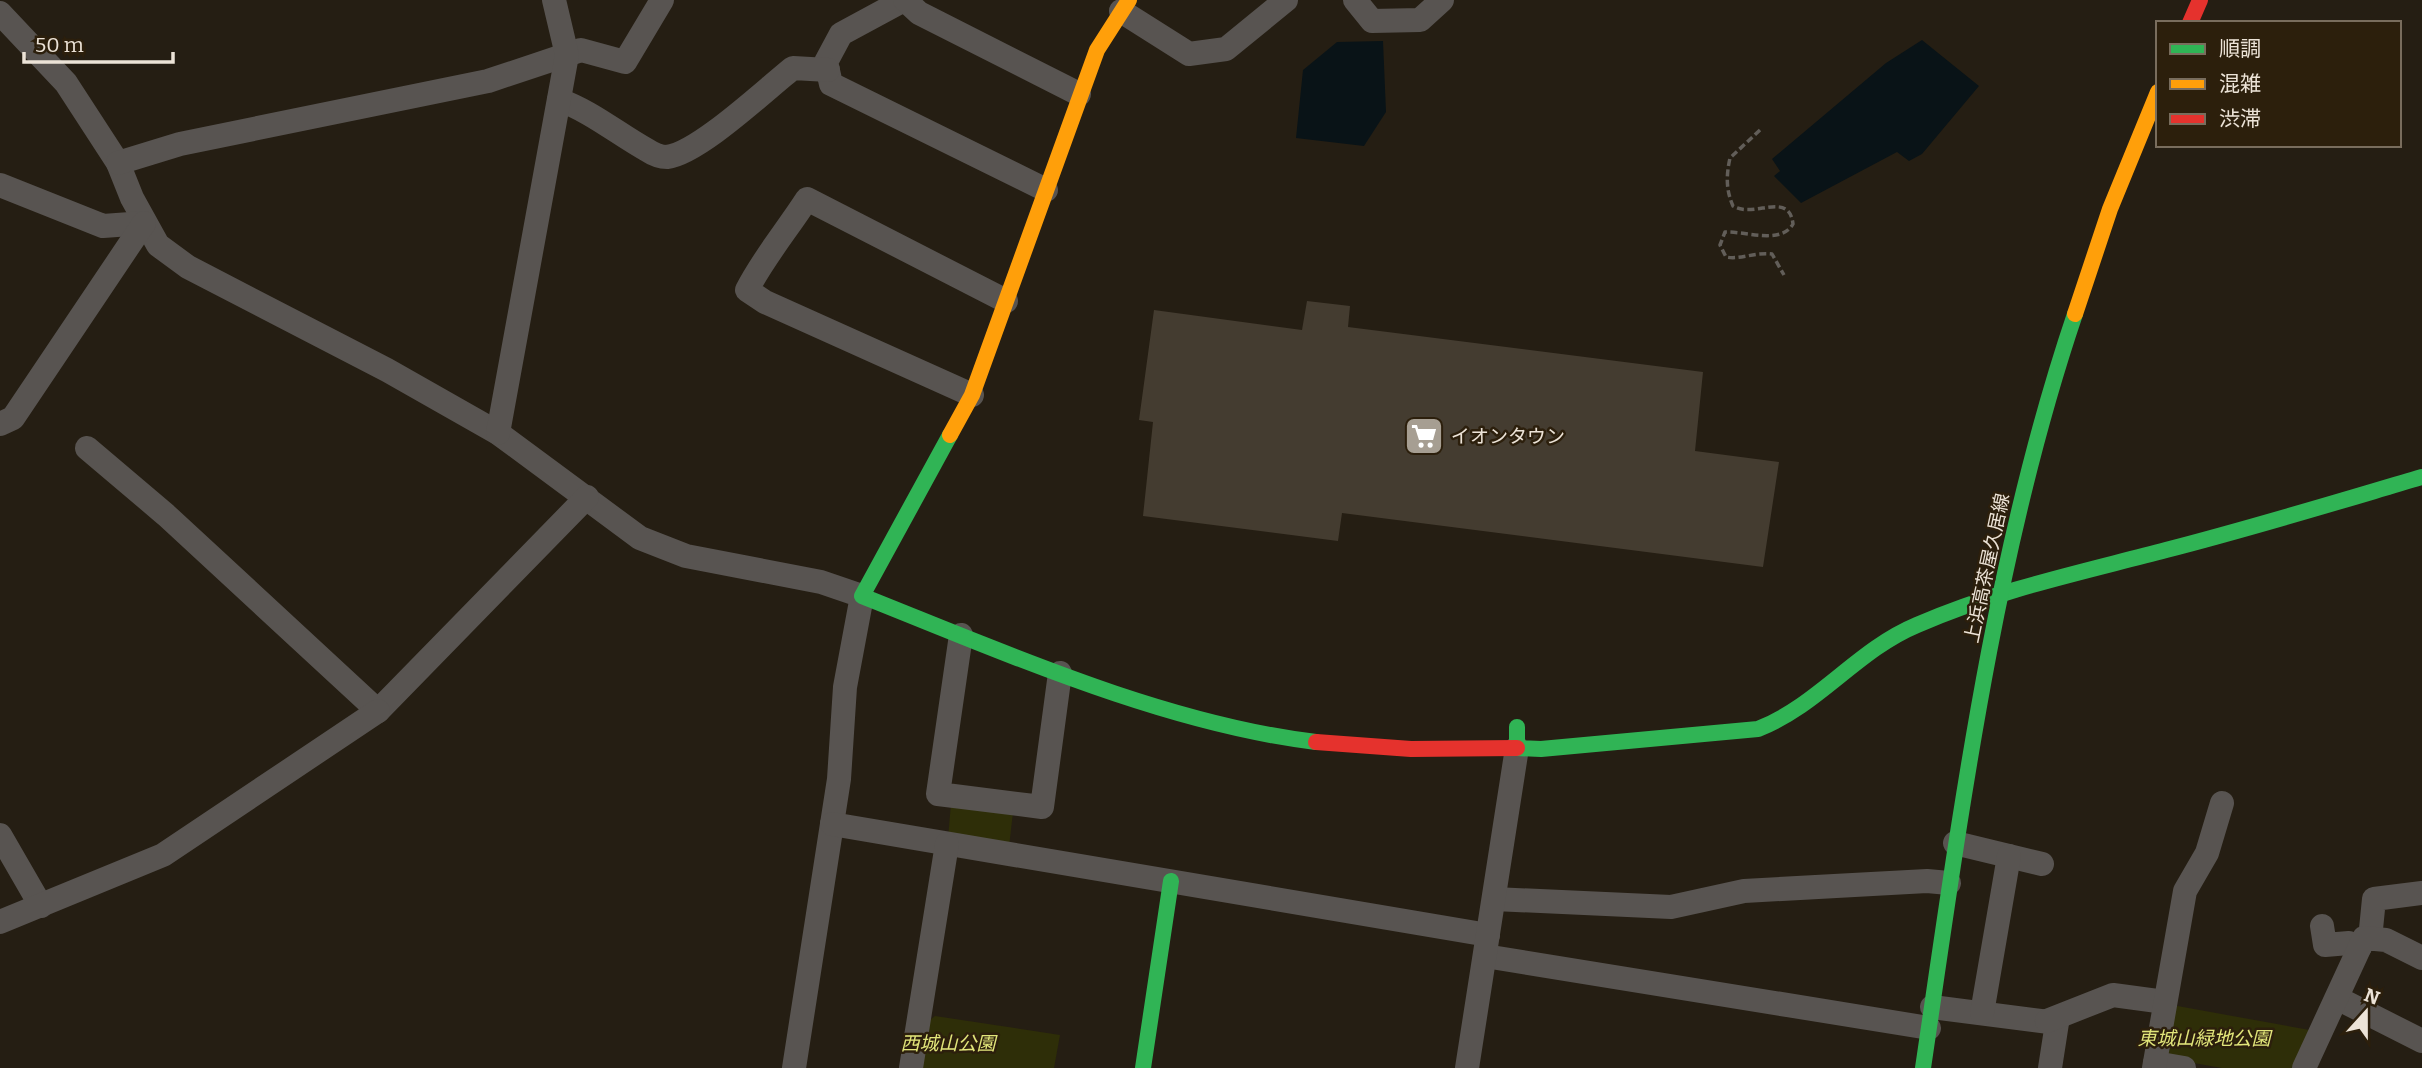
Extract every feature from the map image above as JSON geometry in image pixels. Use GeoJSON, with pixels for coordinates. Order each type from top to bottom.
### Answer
{"type":"FeatureCollection","features":[{"type":"Feature","properties":{"kind":"street"},"geometry":{"type":"LineString","coordinates":[[498,433],[567,55],[554,0]]}},
{"type":"Feature","properties":{"kind":"street"},"geometry":{"type":"LineString","coordinates":[[118,163],[180,144],[488,81],[581,50],[625,62],[662,0]]}},
{"type":"Feature","properties":{"kind":"street"},"geometry":{"type":"LineString","coordinates":[[1045,190],[831,84],[826,62],[841,34],[905,0],[919,13],[1079,94]]}},
{"type":"Feature","properties":{"kind":"street"},"geometry":{"type":"LineString","coordinates":[[794,1068],[839,779],[845,687],[862,596],[972,395],[1097,50],[1125,6],[1189,54],[1226,49],[1286,0]]}},
{"type":"Feature","properties":{"kind":"street"},"geometry":{"type":"LineString","coordinates":[[1355,0],[1372,21],[1420,20],[1442,0]]}},
{"type":"Feature","properties":{"kind":"street"},"geometry":{"type":"LineString","coordinates":[[2191,21],[2200,0]]}},
{"type":"Feature","properties":{"kind":"street"},"geometry":{"type":"LineString","coordinates":[[0,13],[66,83],[118,163],[144,223],[158,245],[188,267],[387,370],[498,433],[627,531],[686,556],[821,582],[1138,700],[1303,741],[1372,747],[1517,737],[1726,734],[1758,729],[1786,718],[1817,697],[1880,643],[1898,633],[2001,594],[2206,540],[2422,477]]}},
{"type":"Feature","properties":{"kind":"street"},"geometry":{"type":"LineString","coordinates":[[559,100],[575,105],[649,152],[664,157],[675,155],[710,135],[793,68],[828,70]]}},
{"type":"Feature","properties":{"kind":"street","name":"上浜高茶屋久居線"},"geometry":{"type":"LineString","coordinates":[[1923,1068],[1955,843],[2001,594],[2021,503],[2073,319],[2120,186],[2156,97]]}},
{"type":"Feature","properties":{"kind":"street"},"geometry":{"type":"LineString","coordinates":[[0,185],[103,226],[144,223]]}},
{"type":"Feature","properties":{"kind":"street"},"geometry":{"type":"LineString","coordinates":[[972,395],[765,302],[747,290],[766,253],[777,244],[807,199],[1006,301]]}},
{"type":"Feature","properties":{"kind":"street"},"geometry":{"type":"LineString","coordinates":[[0,424],[13,418],[144,223]]}},
{"type":"Feature","properties":{"kind":"street"},"geometry":{"type":"LineString","coordinates":[[87,448],[166,515],[378,711]]}},
{"type":"Feature","properties":{"kind":"street"},"geometry":{"type":"LineString","coordinates":[[0,922],[163,855],[378,711],[587,498]]}},
{"type":"Feature","properties":{"kind":"street"},"geometry":{"type":"LineString","coordinates":[[961,635],[939,794],[1042,807],[1060,673]]}},
{"type":"Feature","properties":{"kind":"street"},"geometry":{"type":"LineString","coordinates":[[1467,1068],[1517,737]]}},
{"type":"Feature","properties":{"kind":"street"},"geometry":{"type":"LineString","coordinates":[[2184,1068],[2155,1066],[2185,891],[2207,853],[2222,803]]}},
{"type":"Feature","properties":{"kind":"street"},"geometry":{"type":"LineString","coordinates":[[832,824],[1171,881],[1487,946],[1931,1018],[1982,1013],[2048,1021],[2057,1023],[2050,1068]]}},
{"type":"Feature","properties":{"kind":"street"},"geometry":{"type":"LineString","coordinates":[[0,835],[41,906]]}},
{"type":"Feature","properties":{"kind":"street"},"geometry":{"type":"LineString","coordinates":[[1955,843],[2042,864]]}},
{"type":"Feature","properties":{"kind":"street"},"geometry":{"type":"LineString","coordinates":[[911,1068],[947,844]]}},
{"type":"Feature","properties":{"kind":"street"},"geometry":{"type":"LineString","coordinates":[[1982,1013],[2009,856]]}},
{"type":"Feature","properties":{"kind":"street"},"geometry":{"type":"LineString","coordinates":[[1143,1068],[1171,881]]}},
{"type":"Feature","properties":{"kind":"street"},"geometry":{"type":"LineString","coordinates":[[1494,899],[1671,907],[1744,891],[1927,881],[1949,883]]}},
{"type":"Feature","properties":{"kind":"street"},"geometry":{"type":"LineString","coordinates":[[2304,1068],[2337,998],[2372,942],[2374,899],[2422,893]]}},
{"type":"Feature","properties":{"kind":"street"},"geometry":{"type":"LineString","coordinates":[[2322,926],[2325,945],[2422,935]]}},
{"type":"Feature","properties":{"kind":"street"},"geometry":{"type":"LineString","coordinates":[[2372,942],[2422,958]]}},
{"type":"Feature","properties":{"kind":"street"},"geometry":{"type":"LineString","coordinates":[[2048,1021],[2113,995],[2165,1002]]}},
{"type":"Feature","properties":{"kind":"street"},"geometry":{"type":"LineString","coordinates":[[2337,998],[2422,1041]]}},
{"type":"Feature","properties":{"kind":"path"},"geometry":{"type":"LineString","coordinates":[[1760,130],[1730,158],[1727,186],[1729,198],[1733,206],[1747,212],[1772,205],[1785,207],[1790,211],[1793,225],[1786,234],[1776,236],[1725,232],[1720,245],[1726,257],[1734,259],[1753,253],[1772,254],[1784,275]]}},
{"type":"Feature","properties":{"kind":"green space"},"geometry":{"type":"Polygon","coordinates":[[[951,804],[1013,812],[1009,847],[948,838],[951,804]]]}},
{"type":"Feature","properties":{"kind":"green space","name":"東城山緑地公園"},"geometry":{"type":"Polygon","coordinates":[[[2172,1005],[2315,1031],[2298,1068],[2222,1068],[2171,1059],[2165,1053],[2172,1005]]]}},
{"type":"Feature","properties":{"kind":"green space","name":"西城山公園"},"geometry":{"type":"Polygon","coordinates":[[[935,1016],[1060,1035],[1054,1068],[918,1068],[925,1024],[935,1016]]]}},
{"type":"Feature","properties":{"kind":"shaded area"},"geometry":{"type":"Polygon","coordinates":[[[1922,40],[1979,86],[1922,154],[1909,161],[1897,152],[1801,203],[1774,176],[1780,171],[1772,159],[1886,63],[1922,40]]]}},
{"type":"Feature","properties":{"kind":"shaded area"},"geometry":{"type":"Polygon","coordinates":[[[1383,41],[1386,112],[1364,146],[1296,138],[1303,70],[1337,42],[1383,41]]]}},
{"type":"Feature","properties":{"kind":"building","name":"イオンタウン"},"geometry":{"type":"Polygon","coordinates":[[[1307,301],[1350,306],[1348,327],[1703,372],[1695,451],[1779,462],[1763,567],[1342,513],[1338,541],[1143,516],[1153,422],[1139,420],[1154,310],[1302,330],[1307,301]]]}},
{"type":"Feature","properties":{"kind":"traffic: fast"},"geometry":{"type":"LineString","coordinates":[[1923,1068],[1966,783],[2001,592],[2022,497],[2075,314]]}},
{"type":"Feature","properties":{"kind":"traffic: fast"},"geometry":{"type":"LineString","coordinates":[[950,435],[862,596],[1028,662],[1143,703],[1259,733],[1316,742]]}},
{"type":"Feature","properties":{"kind":"traffic: fast"},"geometry":{"type":"LineString","coordinates":[[1517,727],[1517,748],[1541,749],[1758,729],[1800,706],[1875,648],[1917,625],[1947,613],[2040,583],[2230,533],[2422,477]]}},
{"type":"Feature","properties":{"kind":"traffic: fast"},"geometry":{"type":"LineString","coordinates":[[1143,1068],[1171,881]]}},
{"type":"Feature","properties":{"kind":"traffic: slow"},"geometry":{"type":"LineString","coordinates":[[950,435],[972,395],[1097,50],[1129,0]]}},
{"type":"Feature","properties":{"kind":"traffic: slow"},"geometry":{"type":"LineString","coordinates":[[2075,314],[2110,209],[2156,97]]}},
{"type":"Feature","properties":{"kind":"traffic: jam"},"geometry":{"type":"LineString","coordinates":[[2191,21],[2200,0]]}},
{"type":"Feature","properties":{"kind":"traffic: jam"},"geometry":{"type":"LineString","coordinates":[[1316,742],[1411,749],[1517,748]]}},
{"type":"Feature","properties":{"kind":"place","name":"イオンタウン"},"geometry":{"type":"Point","coordinates":[1424,436]}}]}
